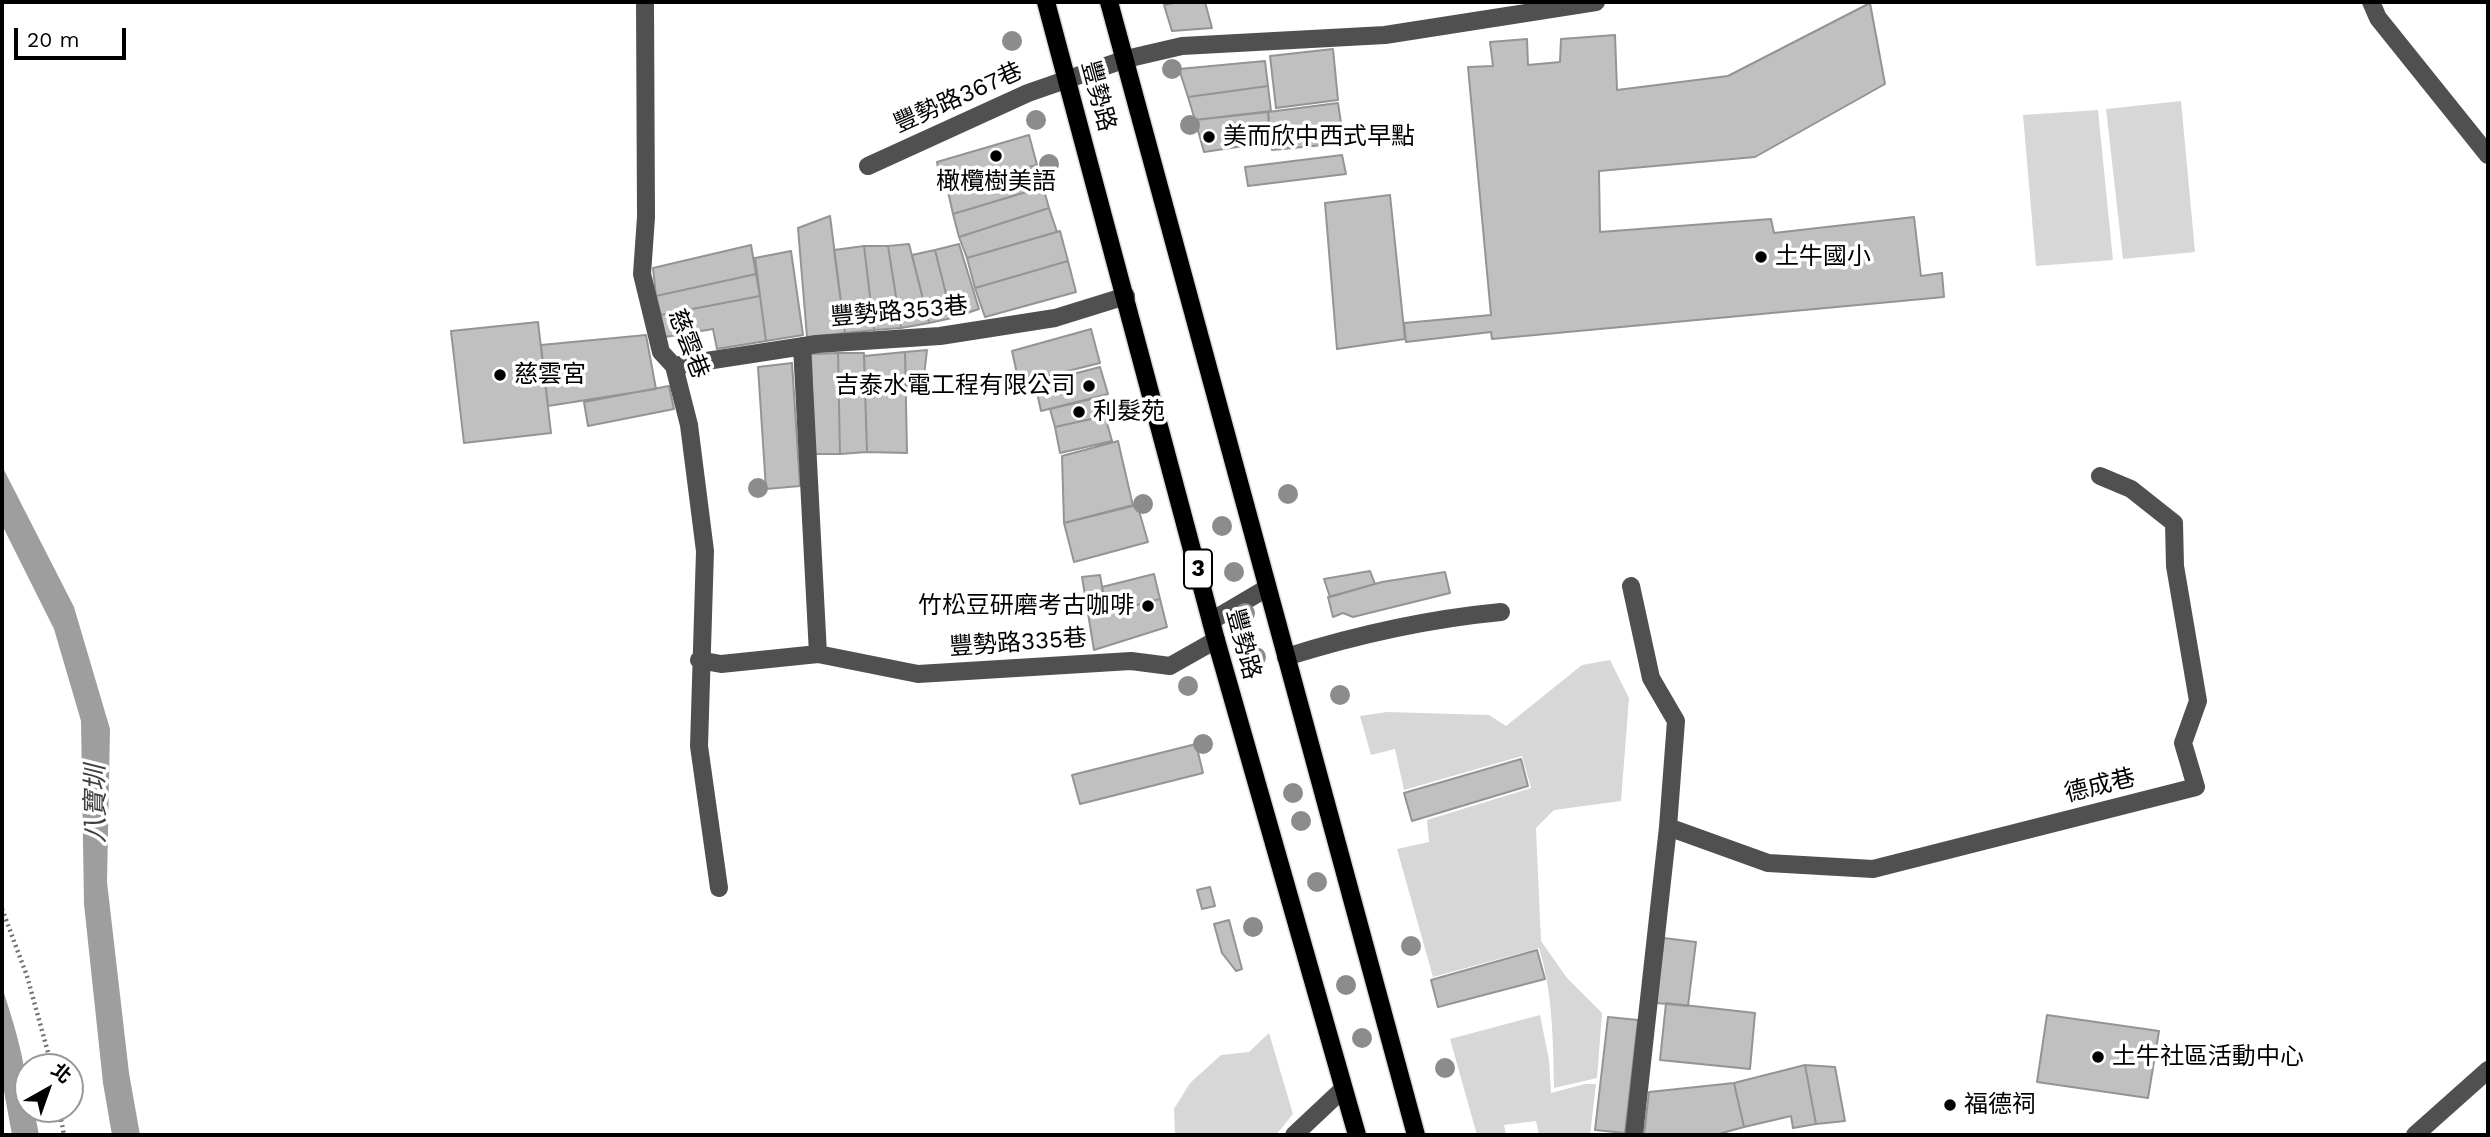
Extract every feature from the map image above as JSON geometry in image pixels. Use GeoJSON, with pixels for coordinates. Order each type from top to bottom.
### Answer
{"type":"FeatureCollection","features":[{"type":"Feature","properties":{"kind":"main road","name":"豐勢路"},"geometry":{"type":"LineString","coordinates":[[1046,2],[1216,640],[1357,1135]]}},
{"type":"Feature","properties":{"kind":"main road","name":"豐勢路"},"geometry":{"type":"LineString","coordinates":[[1109,2],[1416,1135]]}},
{"type":"Feature","properties":{"kind":"street","name":"慈雲巷"},"geometry":{"type":"LineString","coordinates":[[645,2],[646,217],[642,274],[646,300],[661,352],[674,366],[689,425],[705,551],[699,660],[699,746],[719,888]]}},
{"type":"Feature","properties":{"kind":"street","name":"豐勢路367巷"},"geometry":{"type":"LineString","coordinates":[[868,166],[940,130],[1068,78],[1182,46],[1385,35],[1596,2]]}},
{"type":"Feature","properties":{"kind":"street"},"geometry":{"type":"LineString","coordinates":[[2371,2],[2378,18],[2488,155]]}},
{"type":"Feature","properties":{"kind":"street","name":"豐勢路353巷"},"geometry":{"type":"LineString","coordinates":[[674,366],[802,346],[940,337],[1055,318],[1126,296]]}},
{"type":"Feature","properties":{"kind":"street"},"geometry":{"type":"LineString","coordinates":[[699,660],[721,664],[818,654],[802,346]]}},
{"type":"Feature","properties":{"kind":"street","name":"德成巷"},"geometry":{"type":"LineString","coordinates":[[1668,827],[1768,863],[1873,869],[2196,787],[2183,743],[2198,701],[2175,566],[2174,523],[2131,489],[2099,476]]}},
{"type":"Feature","properties":{"kind":"street"},"geometry":{"type":"LineString","coordinates":[[1631,586],[1651,678],[1676,721],[1668,827],[1634,1135]]}},
{"type":"Feature","properties":{"kind":"street"},"geometry":{"type":"LineString","coordinates":[[1212,621],[1267,588]]}},
{"type":"Feature","properties":{"kind":"street"},"geometry":{"type":"LineString","coordinates":[[1286,657],[1330,643],[1433,619],[1501,612]]}},
{"type":"Feature","properties":{"kind":"street","name":"豐勢路335巷"},"geometry":{"type":"LineString","coordinates":[[818,654],[918,674],[1131,661],[1170,666],[1216,640]]}},
{"type":"Feature","properties":{"kind":"street"},"geometry":{"type":"LineString","coordinates":[[2415,1135],[2488,1070]]}},
{"type":"Feature","properties":{"kind":"street"},"geometry":{"type":"LineString","coordinates":[[1294,1135],[1343,1089]]}},
{"type":"Feature","properties":{"kind":"path"},"geometry":{"type":"LineString","coordinates":[[2,909],[27,976],[48,1053]]}},
{"type":"Feature","properties":{"kind":"shaded area"},"geometry":{"type":"Polygon","coordinates":[[[2181,101],[2195,252],[2123,259],[2106,109],[2181,101]]]}},
{"type":"Feature","properties":{"kind":"shaded area"},"geometry":{"type":"Polygon","coordinates":[[[2098,110],[2113,260],[2036,266],[2023,115],[2098,110]]]}},
{"type":"Feature","properties":{"kind":"shaded area"},"geometry":{"type":"Polygon","coordinates":[[[1610,660],[1629,698],[1621,801],[1554,810],[1536,828],[1541,941],[1567,978],[1602,1013],[1597,1078],[1554,1088],[1550,1000],[1539,948],[1433,977],[1397,849],[1429,842],[1427,820],[1531,788],[1522,756],[1404,790],[1395,749],[1371,755],[1360,716],[1387,712],[1489,715],[1506,726],[1582,665],[1610,660]]]}},
{"type":"Feature","properties":{"kind":"shaded area"},"geometry":{"type":"Polygon","coordinates":[[[1540,1015],[1549,1060],[1551,1093],[1585,1084],[1596,1084],[1590,1135],[1539,1135],[1536,1121],[1504,1125],[1506,1135],[1477,1135],[1450,1039],[1540,1015]]]}},
{"type":"Feature","properties":{"kind":"shaded area"},"geometry":{"type":"Polygon","coordinates":[[[1269,1033],[1293,1114],[1276,1135],[1175,1135],[1174,1109],[1190,1083],[1221,1055],[1249,1052],[1269,1033]]]}},
{"type":"Feature","properties":{"kind":"water","name":"八寶圳"},"geometry":{"type":"Polygon","coordinates":[[[2,466],[74,607],[110,729],[107,882],[129,1073],[140,1135],[112,1135],[103,1083],[84,904],[81,721],[54,629],[2,525],[2,466]]]}},
{"type":"Feature","properties":{"kind":"water"},"geometry":{"type":"Polygon","coordinates":[[[2,987],[21,1053],[14,1053],[14,1123],[37,1123],[39,1135],[12,1135],[2,1080],[2,987]]]}},
{"type":"Feature","properties":{"kind":"building"},"geometry":{"type":"Polygon","coordinates":[[[1205,2],[1212,28],[1172,31],[1164,5],[1205,2]]]}},
{"type":"Feature","properties":{"kind":"building"},"geometry":{"type":"Polygon","coordinates":[[[1870,3],[1885,84],[1755,157],[1599,171],[1600,232],[1771,219],[1774,233],[1914,217],[1921,276],[1942,273],[1944,297],[1492,339],[1491,332],[1406,342],[1404,323],[1491,315],[1468,67],[1493,66],[1490,42],[1527,39],[1528,65],[1560,62],[1561,39],[1615,35],[1617,90],[1728,76],[1870,3]]]}},
{"type":"Feature","properties":{"kind":"building"},"geometry":{"type":"Polygon","coordinates":[[[1333,49],[1338,100],[1276,108],[1270,56],[1333,49]]]}},
{"type":"Feature","properties":{"kind":"building"},"geometry":{"type":"Polygon","coordinates":[[[1265,61],[1268,86],[1188,97],[1179,69],[1265,61]]]}},
{"type":"Feature","properties":{"kind":"building"},"geometry":{"type":"Polygon","coordinates":[[[1268,86],[1271,111],[1195,120],[1188,97],[1268,86]]]}},
{"type":"Feature","properties":{"kind":"building"},"geometry":{"type":"Polygon","coordinates":[[[1338,103],[1344,143],[1272,150],[1268,112],[1338,103]]]}},
{"type":"Feature","properties":{"kind":"building"},"geometry":{"type":"Polygon","coordinates":[[[1268,112],[1270,142],[1204,152],[1195,120],[1268,112]]]}},
{"type":"Feature","properties":{"kind":"building","name":"橄欖樹美語"},"geometry":{"type":"Polygon","coordinates":[[[1029,135],[1037,165],[942,189],[937,162],[1029,135]]]}},
{"type":"Feature","properties":{"kind":"building"},"geometry":{"type":"Polygon","coordinates":[[[1342,155],[1346,174],[1248,186],[1245,167],[1342,155]]]}},
{"type":"Feature","properties":{"kind":"building"},"geometry":{"type":"Polygon","coordinates":[[[1037,165],[1043,187],[953,214],[947,187],[1037,165]]]}},
{"type":"Feature","properties":{"kind":"building"},"geometry":{"type":"Polygon","coordinates":[[[1043,187],[1049,208],[959,237],[953,214],[1043,187]]]}},
{"type":"Feature","properties":{"kind":"building"},"geometry":{"type":"Polygon","coordinates":[[[1390,195],[1405,339],[1337,349],[1325,203],[1390,195]]]}},
{"type":"Feature","properties":{"kind":"building"},"geometry":{"type":"Polygon","coordinates":[[[1049,208],[1057,232],[967,258],[959,237],[1049,208]]]}},
{"type":"Feature","properties":{"kind":"building"},"geometry":{"type":"Polygon","coordinates":[[[830,216],[845,333],[807,337],[798,228],[830,216]]]}},
{"type":"Feature","properties":{"kind":"building"},"geometry":{"type":"Polygon","coordinates":[[[1060,231],[1068,261],[975,288],[967,258],[1060,231]]]}},
{"type":"Feature","properties":{"kind":"building"},"geometry":{"type":"Polygon","coordinates":[[[909,244],[929,323],[901,328],[888,246],[909,244]]]}},
{"type":"Feature","properties":{"kind":"building"},"geometry":{"type":"Polygon","coordinates":[[[959,244],[979,309],[952,318],[935,250],[959,244]]]}},
{"type":"Feature","properties":{"kind":"building"},"geometry":{"type":"Polygon","coordinates":[[[751,245],[756,274],[656,296],[653,268],[751,245]]]}},
{"type":"Feature","properties":{"kind":"building"},"geometry":{"type":"Polygon","coordinates":[[[864,246],[874,330],[845,333],[834,250],[864,246]]]}},
{"type":"Feature","properties":{"kind":"building"},"geometry":{"type":"Polygon","coordinates":[[[864,246],[888,246],[901,328],[874,330],[864,246]]]}},
{"type":"Feature","properties":{"kind":"building"},"geometry":{"type":"Polygon","coordinates":[[[935,250],[952,318],[929,323],[912,255],[935,250]]]}},
{"type":"Feature","properties":{"kind":"building"},"geometry":{"type":"Polygon","coordinates":[[[791,251],[803,335],[766,341],[755,258],[791,251]]]}},
{"type":"Feature","properties":{"kind":"building"},"geometry":{"type":"Polygon","coordinates":[[[1068,261],[1076,292],[985,317],[975,288],[1068,261]]]}},
{"type":"Feature","properties":{"kind":"building"},"geometry":{"type":"Polygon","coordinates":[[[756,274],[760,296],[661,315],[656,296],[756,274]]]}},
{"type":"Feature","properties":{"kind":"building"},"geometry":{"type":"Polygon","coordinates":[[[760,296],[766,341],[717,349],[713,329],[665,337],[661,315],[760,296]]]}},
{"type":"Feature","properties":{"kind":"building","name":"慈雲宮"},"geometry":{"type":"Polygon","coordinates":[[[538,322],[551,433],[464,443],[451,331],[538,322]]]}},
{"type":"Feature","properties":{"kind":"building"},"geometry":{"type":"Polygon","coordinates":[[[1091,329],[1100,363],[1019,383],[1012,351],[1091,329]]]}},
{"type":"Feature","properties":{"kind":"building"},"geometry":{"type":"Polygon","coordinates":[[[646,335],[656,389],[548,406],[541,345],[646,335]]]}},
{"type":"Feature","properties":{"kind":"building"},"geometry":{"type":"Polygon","coordinates":[[[927,350],[923,385],[906,387],[905,352],[927,350]]]}},
{"type":"Feature","properties":{"kind":"building"},"geometry":{"type":"Polygon","coordinates":[[[905,352],[907,453],[867,452],[864,356],[905,352]]]}},
{"type":"Feature","properties":{"kind":"building"},"geometry":{"type":"Polygon","coordinates":[[[838,353],[864,353],[867,452],[840,454],[838,353]]]}},
{"type":"Feature","properties":{"kind":"building"},"geometry":{"type":"Polygon","coordinates":[[[838,353],[840,454],[814,454],[811,354],[838,353]]]}},
{"type":"Feature","properties":{"kind":"building"},"geometry":{"type":"Polygon","coordinates":[[[792,363],[800,486],[766,489],[758,367],[792,363]]]}},
{"type":"Feature","properties":{"kind":"building"},"geometry":{"type":"Polygon","coordinates":[[[1100,367],[1108,394],[1041,411],[1035,384],[1100,367]]]}},
{"type":"Feature","properties":{"kind":"building"},"geometry":{"type":"Polygon","coordinates":[[[669,386],[674,409],[588,426],[584,402],[669,386]]]}},
{"type":"Feature","properties":{"kind":"building","name":"利髮苑"},"geometry":{"type":"Polygon","coordinates":[[[1104,396],[1109,415],[1055,427],[1050,409],[1104,396]]]}},
{"type":"Feature","properties":{"kind":"building"},"geometry":{"type":"Polygon","coordinates":[[[1105,416],[1112,441],[1060,453],[1055,427],[1105,416]]]}},
{"type":"Feature","properties":{"kind":"building"},"geometry":{"type":"Polygon","coordinates":[[[1118,441],[1133,506],[1064,523],[1062,456],[1118,441]]]}},
{"type":"Feature","properties":{"kind":"building"},"geometry":{"type":"Polygon","coordinates":[[[1137,504],[1148,542],[1074,562],[1064,523],[1137,504]]]}},
{"type":"Feature","properties":{"kind":"building"},"geometry":{"type":"Polygon","coordinates":[[[1370,571],[1375,584],[1330,597],[1324,579],[1370,571]]]}},
{"type":"Feature","properties":{"kind":"building"},"geometry":{"type":"Polygon","coordinates":[[[1445,572],[1450,593],[1353,617],[1343,613],[1333,617],[1328,597],[1382,582],[1445,572]]]}},
{"type":"Feature","properties":{"kind":"building"},"geometry":{"type":"Polygon","coordinates":[[[1154,574],[1160,599],[1107,613],[1102,587],[1154,574]]]}},
{"type":"Feature","properties":{"kind":"building","name":"竹松豆研磨考古咖啡"},"geometry":{"type":"Polygon","coordinates":[[[1100,575],[1107,613],[1160,599],[1167,627],[1094,650],[1082,577],[1100,575]]]}},
{"type":"Feature","properties":{"kind":"building"},"geometry":{"type":"Polygon","coordinates":[[[1196,744],[1203,773],[1080,804],[1072,775],[1196,744]]]}},
{"type":"Feature","properties":{"kind":"building"},"geometry":{"type":"Polygon","coordinates":[[[1521,759],[1528,786],[1412,821],[1404,793],[1521,759]]]}},
{"type":"Feature","properties":{"kind":"building"},"geometry":{"type":"Polygon","coordinates":[[[1210,887],[1215,906],[1202,909],[1197,890],[1210,887]]]}},
{"type":"Feature","properties":{"kind":"building"},"geometry":{"type":"Polygon","coordinates":[[[1229,920],[1242,969],[1236,971],[1222,953],[1214,924],[1229,920]]]}},
{"type":"Feature","properties":{"kind":"building"},"geometry":{"type":"Polygon","coordinates":[[[1664,938],[1696,942],[1688,1006],[1656,1003],[1664,938]]]}},
{"type":"Feature","properties":{"kind":"building"},"geometry":{"type":"Polygon","coordinates":[[[1537,950],[1545,979],[1438,1007],[1431,980],[1537,950]]]}},
{"type":"Feature","properties":{"kind":"building"},"geometry":{"type":"Polygon","coordinates":[[[1666,1003],[1755,1013],[1750,1069],[1660,1060],[1666,1003]]]}},
{"type":"Feature","properties":{"kind":"building","name":"土牛社區活動中心"},"geometry":{"type":"Polygon","coordinates":[[[2047,1015],[2159,1031],[2148,1098],[2037,1082],[2047,1015]]]}},
{"type":"Feature","properties":{"kind":"building"},"geometry":{"type":"Polygon","coordinates":[[[1608,1017],[1638,1020],[1625,1133],[1595,1130],[1608,1017]]]}},
{"type":"Feature","properties":{"kind":"building"},"geometry":{"type":"Polygon","coordinates":[[[1805,1065],[1816,1124],[1793,1128],[1791,1116],[1744,1127],[1734,1083],[1805,1065]]]}},
{"type":"Feature","properties":{"kind":"building"},"geometry":{"type":"Polygon","coordinates":[[[1805,1065],[1835,1067],[1845,1121],[1816,1124],[1805,1065]]]}},
{"type":"Feature","properties":{"kind":"building"},"geometry":{"type":"Polygon","coordinates":[[[1734,1083],[1744,1127],[1715,1135],[1644,1135],[1649,1092],[1734,1083]]]}},
{"type":"Feature","properties":{"kind":"place","name":"美而欣中西式早點"},"geometry":{"type":"Point","coordinates":[1209,137]}},
{"type":"Feature","properties":{"kind":"place","name":"橄欖樹美語"},"geometry":{"type":"Point","coordinates":[996,156]}},
{"type":"Feature","properties":{"kind":"place","name":"土牛國小"},"geometry":{"type":"Point","coordinates":[1761,257]}},
{"type":"Feature","properties":{"kind":"place","name":"慈雲宮"},"geometry":{"type":"Point","coordinates":[500,375]}},
{"type":"Feature","properties":{"kind":"place","name":"吉泰水電工程有限公司"},"geometry":{"type":"Point","coordinates":[1089,386]}},
{"type":"Feature","properties":{"kind":"place","name":"利髮苑"},"geometry":{"type":"Point","coordinates":[1079,412]}},
{"type":"Feature","properties":{"kind":"place","name":"竹松豆研磨考古咖啡"},"geometry":{"type":"Point","coordinates":[1148,606]}},
{"type":"Feature","properties":{"kind":"place","name":"土牛社區活動中心"},"geometry":{"type":"Point","coordinates":[2098,1057]}},
{"type":"Feature","properties":{"kind":"place","name":"福德祠"},"geometry":{"type":"Point","coordinates":[1950,1105]}}]}
